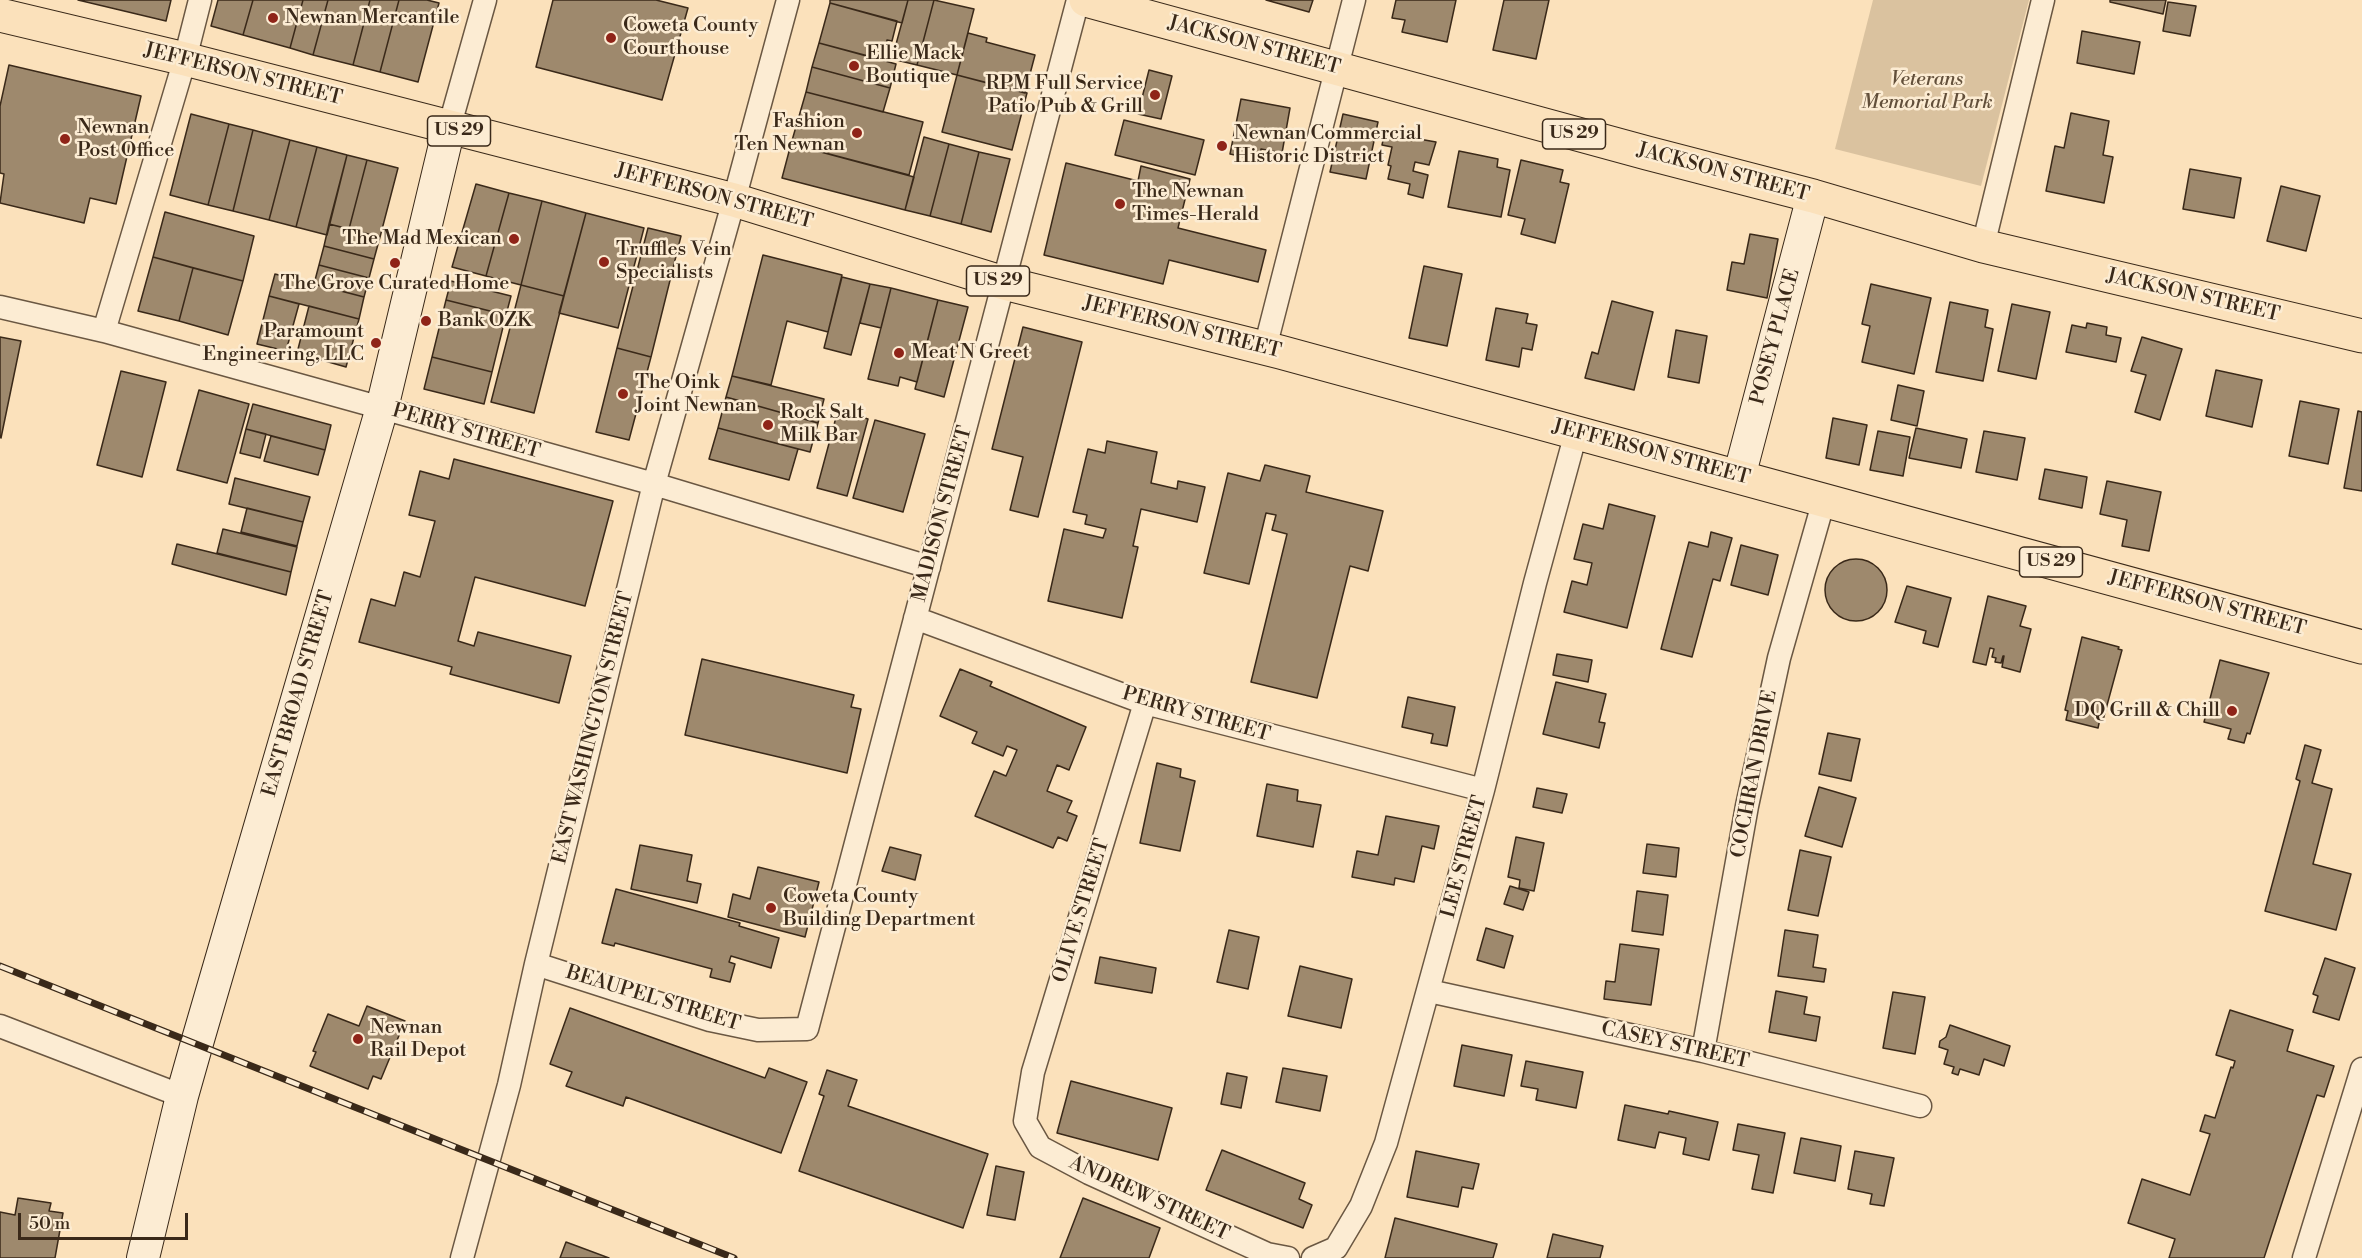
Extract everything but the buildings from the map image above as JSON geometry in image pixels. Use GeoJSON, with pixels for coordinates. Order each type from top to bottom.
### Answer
{"type":"FeatureCollection","features":[{"type":"Feature","properties":{"kind":"main road","name":"JACKSON STREET"},"geometry":{"type":"LineString","coordinates":[[1086,0],[1335,69],[1813,196],[1983,246],[2362,336]]}},
{"type":"Feature","properties":{"kind":"main road","name":"JEFFERSON STREET"},"geometry":{"type":"LineString","coordinates":[[0,15],[185,59],[734,200],[1004,283],[1265,348],[2362,647]]}},
{"type":"Feature","properties":{"kind":"street"},"geometry":{"type":"LineString","coordinates":[[104,331],[185,59],[200,0]]}},
{"type":"Feature","properties":{"kind":"street"},"geometry":{"type":"LineString","coordinates":[[449,128],[486,0]]}},
{"type":"Feature","properties":{"kind":"street","name":"EAST WASHINGTON STREET"},"geometry":{"type":"LineString","coordinates":[[462,1258],[509,1085],[536,964],[654,484],[788,0]]}},
{"type":"Feature","properties":{"kind":"street","name":"MADISON STREET"},"geometry":{"type":"LineString","coordinates":[[807,1029],[1078,0]]}},
{"type":"Feature","properties":{"kind":"street"},"geometry":{"type":"LineString","coordinates":[[1265,348],[1354,0]]}},
{"type":"Feature","properties":{"kind":"street"},"geometry":{"type":"LineString","coordinates":[[1983,246],[2043,0]]}},
{"type":"Feature","properties":{"kind":"street","name":"EAST BROAD STREET"},"geometry":{"type":"LineString","coordinates":[[143,1258],[182,1096],[382,408],[449,128]]}},
{"type":"Feature","properties":{"kind":"street","name":"POSEY PLACE"},"geometry":{"type":"LineString","coordinates":[[1739,477],[1813,196]]}},
{"type":"Feature","properties":{"kind":"street","name":"PERRY STREET"},"geometry":{"type":"LineString","coordinates":[[0,307],[104,331],[654,484],[929,567]]}},
{"type":"Feature","properties":{"kind":"street","name":"LEE STREET"},"geometry":{"type":"LineString","coordinates":[[1313,1258],[1336,1248],[1361,1206],[1386,1143],[1483,790],[1576,433]]}},
{"type":"Feature","properties":{"kind":"street","name":"COCHRAN DRIVE"},"geometry":{"type":"LineString","coordinates":[[1703,1051],[1747,806],[1779,658],[1824,500]]}},
{"type":"Feature","properties":{"kind":"street","name":"PERRY STREET"},"geometry":{"type":"LineString","coordinates":[[915,618],[1145,703],[1483,790]]}},
{"type":"Feature","properties":{"kind":"street","name":"OLIVE STREET"},"geometry":{"type":"LineString","coordinates":[[1025,1120],[1033,1072],[1145,703]]}},
{"type":"Feature","properties":{"kind":"street","name":"BEAUPEL STREET"},"geometry":{"type":"LineString","coordinates":[[536,964],[710,1020],[758,1030],[807,1029]]}},
{"type":"Feature","properties":{"kind":"street","name":"CASEY STREET"},"geometry":{"type":"LineString","coordinates":[[1429,991],[1703,1051],[1920,1106]]}},
{"type":"Feature","properties":{"kind":"street"},"geometry":{"type":"LineString","coordinates":[[0,1026],[182,1096]]}},
{"type":"Feature","properties":{"kind":"street"},"geometry":{"type":"LineString","coordinates":[[2304,1258],[2362,1069]]}},
{"type":"Feature","properties":{"kind":"street","name":"ANDREW STREET"},"geometry":{"type":"LineString","coordinates":[[1025,1120],[1040,1147],[1089,1173],[1267,1254],[1288,1258]]}},
{"type":"Feature","properties":{"kind":"green space","name":"Veterans Memorial Park"},"geometry":{"type":"Polygon","coordinates":[[[1873,0],[2029,0],[1981,186],[1835,149],[1873,0]]]}},
{"type":"Feature","properties":{"kind":"railway"},"geometry":{"type":"LineString","coordinates":[[0,966],[734,1258]]}},
{"type":"Feature","properties":{"kind":"place","name":"Newnan Mercantile"},"geometry":{"type":"Point","coordinates":[273,18]}},
{"type":"Feature","properties":{"kind":"place","name":"Coweta County Courthouse"},"geometry":{"type":"Point","coordinates":[611,38]}},
{"type":"Feature","properties":{"kind":"place","name":"Ellie Mack Boutique"},"geometry":{"type":"Point","coordinates":[854,66]}},
{"type":"Feature","properties":{"kind":"place","name":"RPM Full Service Patio Pub & Grill"},"geometry":{"type":"Point","coordinates":[1155,95]}},
{"type":"Feature","properties":{"kind":"place","name":"Fashion Ten Newnan"},"geometry":{"type":"Point","coordinates":[857,133]}},
{"type":"Feature","properties":{"kind":"place","name":"Newnan Post Office"},"geometry":{"type":"Point","coordinates":[65,139]}},
{"type":"Feature","properties":{"kind":"place","name":"Newnan Commercial Historic District"},"geometry":{"type":"Point","coordinates":[1222,146]}},
{"type":"Feature","properties":{"kind":"place","name":"The Newnan Times-Herald"},"geometry":{"type":"Point","coordinates":[1120,204]}},
{"type":"Feature","properties":{"kind":"place","name":"The Mad Mexican"},"geometry":{"type":"Point","coordinates":[514,239]}},
{"type":"Feature","properties":{"kind":"place","name":"Truffles Vein Specialists"},"geometry":{"type":"Point","coordinates":[604,262]}},
{"type":"Feature","properties":{"kind":"place","name":"The Grove Curated Home"},"geometry":{"type":"Point","coordinates":[395,263]}},
{"type":"Feature","properties":{"kind":"place","name":"Bank OZK"},"geometry":{"type":"Point","coordinates":[426,321]}},
{"type":"Feature","properties":{"kind":"place","name":"Paramount Engineering, LLC"},"geometry":{"type":"Point","coordinates":[376,343]}},
{"type":"Feature","properties":{"kind":"place","name":"Meat N Greet"},"geometry":{"type":"Point","coordinates":[899,353]}},
{"type":"Feature","properties":{"kind":"place","name":"The Oink Joint Newnan"},"geometry":{"type":"Point","coordinates":[623,394]}},
{"type":"Feature","properties":{"kind":"place","name":"Rock Salt Milk Bar"},"geometry":{"type":"Point","coordinates":[768,425]}},
{"type":"Feature","properties":{"kind":"place","name":"DQ Grill & Chill"},"geometry":{"type":"Point","coordinates":[2232,711]}},
{"type":"Feature","properties":{"kind":"place","name":"Coweta County Building Department"},"geometry":{"type":"Point","coordinates":[771,908]}},
{"type":"Feature","properties":{"kind":"place","name":"Newnan Rail Depot"},"geometry":{"type":"Point","coordinates":[358,1039]}}]}
